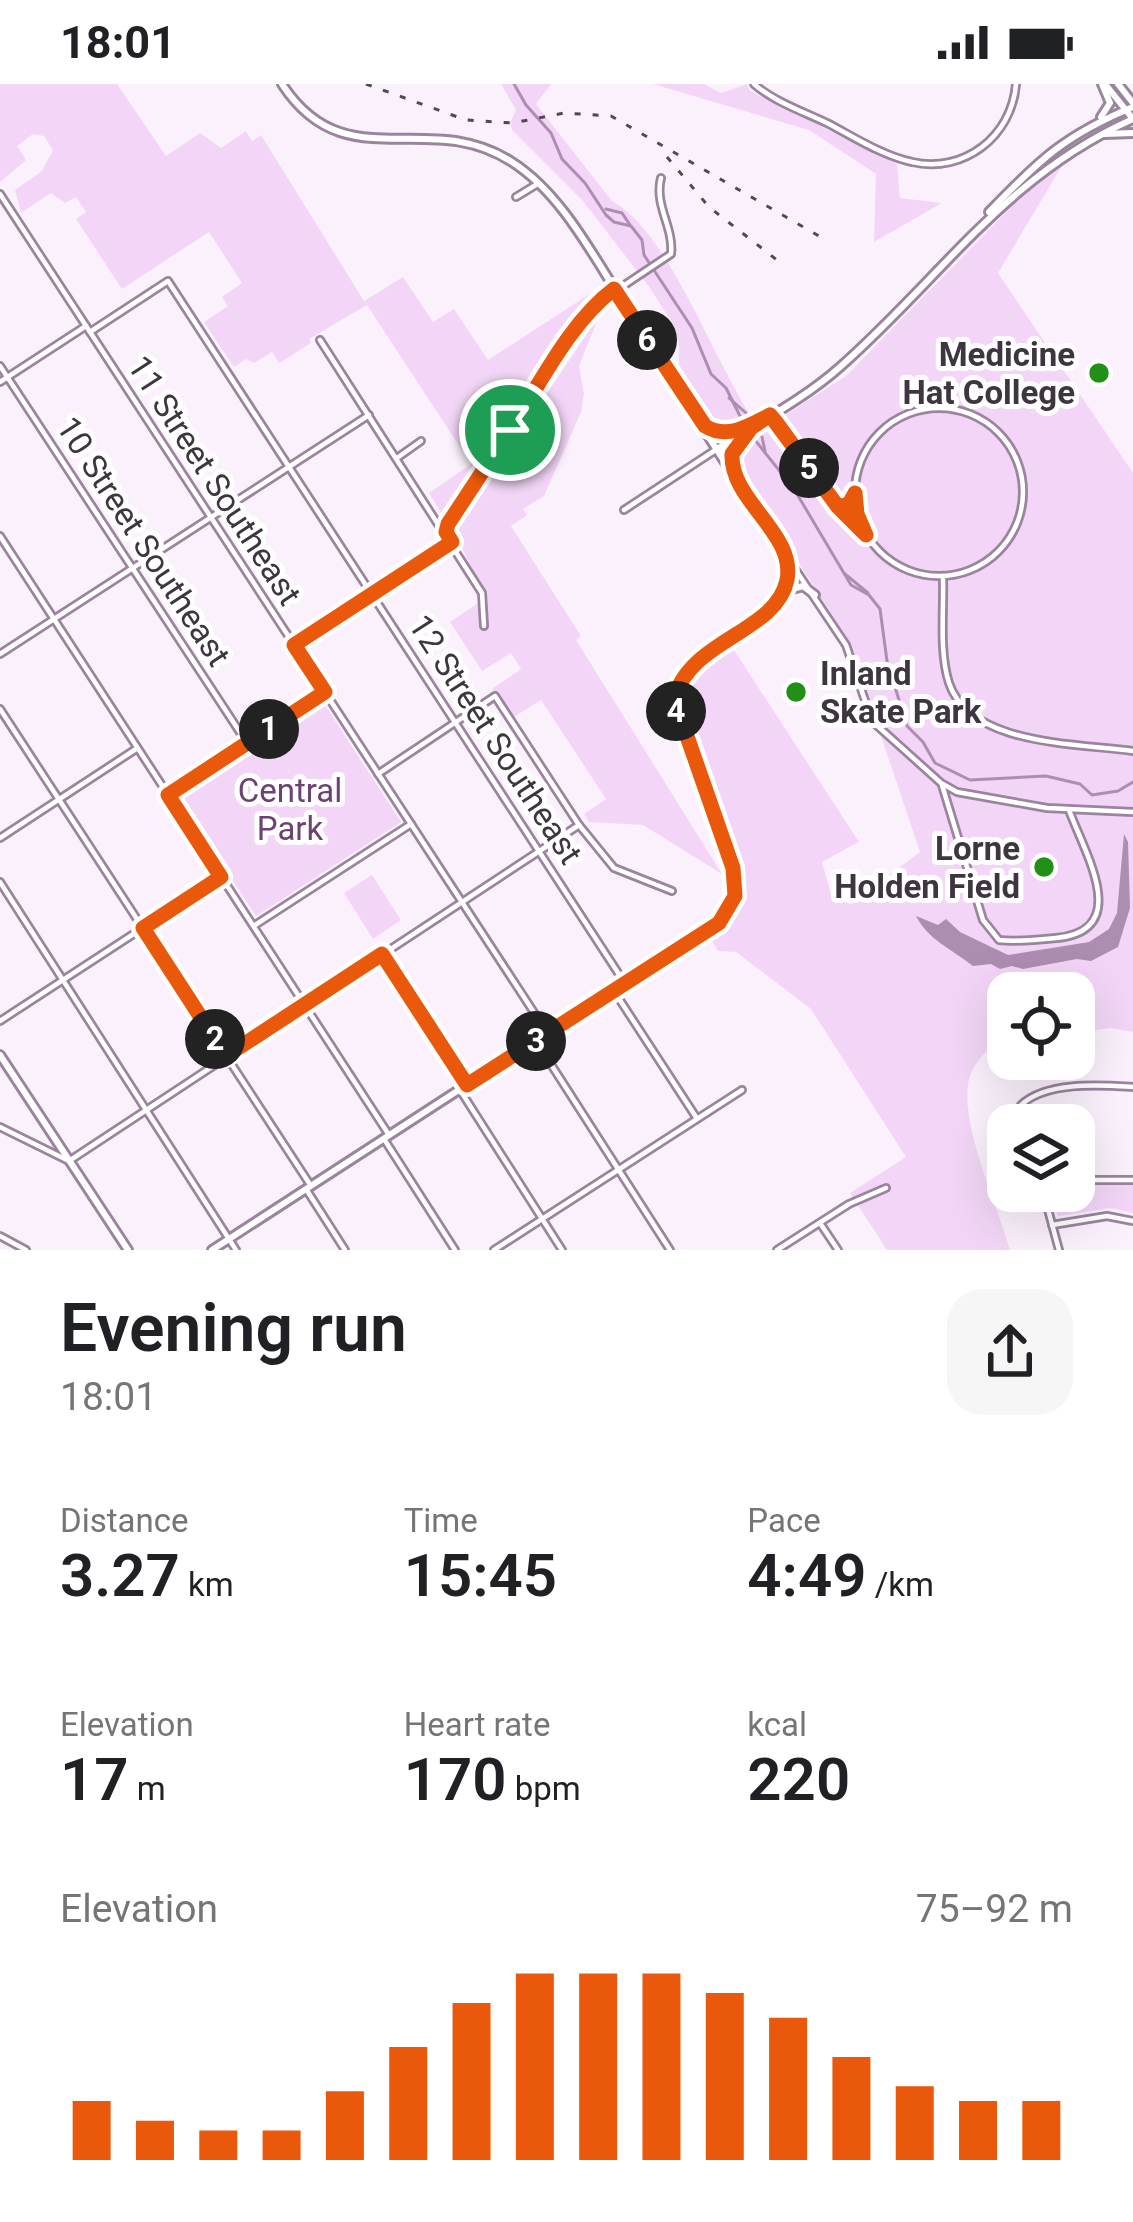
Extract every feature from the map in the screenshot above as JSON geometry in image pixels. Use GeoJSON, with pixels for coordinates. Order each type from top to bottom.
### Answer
{"type":"FeatureCollection","features":[{"type":"Feature","properties":{"kind":"street"},"geometry":{"type":"LineString","coordinates":[[282,84],[300,111],[334,132],[364,139],[442,136],[460,140],[508,159],[538,184],[560,208],[847,645],[872,721],[941,783],[957,792],[1069,810],[1133,812]]}},
{"type":"Feature","properties":{"kind":"street"},"geometry":{"type":"LineString","coordinates":[[754,84],[899,159],[934,165],[970,156],[991,140],[1009,115],[1016,84]]}},
{"type":"Feature","properties":{"kind":"street"},"geometry":{"type":"LineString","coordinates":[[1104,84],[1131,106]]}},
{"type":"Feature","properties":{"kind":"street"},"geometry":{"type":"LineString","coordinates":[[1087,127],[1109,106],[1104,84]]}},
{"type":"Feature","properties":{"kind":"street"},"geometry":{"type":"LineString","coordinates":[[623,510],[843,364],[1038,172],[1133,119],[1118,84]]}},
{"type":"Feature","properties":{"kind":"street"},"geometry":{"type":"LineString","coordinates":[[1118,84],[1133,92]]}},
{"type":"Feature","properties":{"kind":"street"},"geometry":{"type":"LineString","coordinates":[[976,230],[1044,156],[1087,127],[1131,106]]}},
{"type":"Feature","properties":{"kind":"street"},"geometry":{"type":"LineString","coordinates":[[1100,134],[1133,134]]}},
{"type":"Feature","properties":{"kind":"street"},"geometry":{"type":"LineString","coordinates":[[446,532],[596,304],[671,254],[672,238],[659,203],[661,178]]}},
{"type":"Feature","properties":{"kind":"street"},"geometry":{"type":"LineString","coordinates":[[516,197],[538,184]]}},
{"type":"Feature","properties":{"kind":"street","name":"11 Street Southeast"},"geometry":{"type":"LineString","coordinates":[[0,194],[548,1034]]}},
{"type":"Feature","properties":{"kind":"street","name":"12 Street Southeast"},"geometry":{"type":"LineString","coordinates":[[88,329],[168,280],[625,983]]}},
{"type":"Feature","properties":{"kind":"street"},"geometry":{"type":"LineString","coordinates":[[0,382],[88,329]]}},
{"type":"Feature","properties":{"kind":"street"},"geometry":{"type":"LineString","coordinates":[[320,340],[482,593],[484,626]]}},
{"type":"Feature","properties":{"kind":"street","name":"10 Street Southeast"},"geometry":{"type":"LineString","coordinates":[[0,366],[247,743]]}},
{"type":"Feature","properties":{"kind":"street"},"geometry":{"type":"LineString","coordinates":[[768,417],[880,553],[920,575],[967,572],[1006,543],[1018,522],[1023,498],[1021,473],[1012,450],[976,417],[953,409],[928,408],[905,415],[884,428],[857,468],[857,514],[866,535]]}},
{"type":"Feature","properties":{"kind":"street"},"geometry":{"type":"LineString","coordinates":[[694,414],[721,434],[768,417]]}},
{"type":"Feature","properties":{"kind":"street"},"geometry":{"type":"LineString","coordinates":[[0,654],[369,415]]}},
{"type":"Feature","properties":{"kind":"street"},"geometry":{"type":"LineString","coordinates":[[737,479],[732,454],[751,428]]}},
{"type":"Feature","properties":{"kind":"street"},"geometry":{"type":"LineString","coordinates":[[398,458],[421,441]]}},
{"type":"Feature","properties":{"kind":"street"},"geometry":{"type":"LineString","coordinates":[[838,507],[849,504],[855,493]]}},
{"type":"Feature","properties":{"kind":"street"},"geometry":{"type":"LineString","coordinates":[[0,536],[305,1005],[455,1250]]}},
{"type":"Feature","properties":{"kind":"street"},"geometry":{"type":"LineString","coordinates":[[294,645],[452,542]]}},
{"type":"Feature","properties":{"kind":"street"},"geometry":{"type":"LineString","coordinates":[[778,544],[787,566],[782,593]]}},
{"type":"Feature","properties":{"kind":"street"},"geometry":{"type":"LineString","coordinates":[[943,577],[946,671],[965,712],[985,726],[1010,733],[1133,752]]}},
{"type":"Feature","properties":{"kind":"street"},"geometry":{"type":"LineString","coordinates":[[212,1250],[724,918],[733,904],[735,879],[674,699],[686,670],[766,611],[782,593],[796,586],[815,595]]}},
{"type":"Feature","properties":{"kind":"street"},"geometry":{"type":"LineString","coordinates":[[168,795],[325,692]]}},
{"type":"Feature","properties":{"kind":"street"},"geometry":{"type":"LineString","coordinates":[[378,774],[495,696],[579,825],[614,868],[672,891]]}},
{"type":"Feature","properties":{"kind":"street"},"geometry":{"type":"LineString","coordinates":[[0,709],[226,1056],[345,1250]]}},
{"type":"Feature","properties":{"kind":"street"},"geometry":{"type":"LineString","coordinates":[[0,838],[138,748]]}},
{"type":"Feature","properties":{"kind":"street"},"geometry":{"type":"LineString","coordinates":[[941,783],[983,920],[999,940],[1073,936],[1085,931],[1098,913],[1095,878],[1069,810]]}},
{"type":"Feature","properties":{"kind":"street"},"geometry":{"type":"LineString","coordinates":[[947,800],[957,792]]}},
{"type":"Feature","properties":{"kind":"street"},"geometry":{"type":"LineString","coordinates":[[254,926],[411,824]]}},
{"type":"Feature","properties":{"kind":"street"},"geometry":{"type":"LineString","coordinates":[[69,1161],[579,825]]}},
{"type":"Feature","properties":{"kind":"street"},"geometry":{"type":"LineString","coordinates":[[0,1021],[221,877]]}},
{"type":"Feature","properties":{"kind":"street"},"geometry":{"type":"LineString","coordinates":[[0,882],[236,1250]]}},
{"type":"Feature","properties":{"kind":"street"},"geometry":{"type":"LineString","coordinates":[[382,954],[562,1250]]}},
{"type":"Feature","properties":{"kind":"street"},"geometry":{"type":"LineString","coordinates":[[614,991],[697,1119]]}},
{"type":"Feature","properties":{"kind":"street"},"geometry":{"type":"LineString","coordinates":[[536,1041],[670,1250]]}},
{"type":"Feature","properties":{"kind":"street"},"geometry":{"type":"LineString","coordinates":[[0,1055],[128,1250]]}},
{"type":"Feature","properties":{"kind":"street"},"geometry":{"type":"LineString","coordinates":[[1022,1104],[1034,1095],[1069,1088],[1133,1087]]}},
{"type":"Feature","properties":{"kind":"street"},"geometry":{"type":"LineString","coordinates":[[494,1250],[742,1090]]}},
{"type":"Feature","properties":{"kind":"street"},"geometry":{"type":"LineString","coordinates":[[0,1127],[69,1161]]}},
{"type":"Feature","properties":{"kind":"street"},"geometry":{"type":"LineString","coordinates":[[1095,1180],[1133,1180]]}},
{"type":"Feature","properties":{"kind":"street"},"geometry":{"type":"LineString","coordinates":[[778,1250],[849,1204],[886,1188]]}},
{"type":"Feature","properties":{"kind":"street"},"geometry":{"type":"LineString","coordinates":[[1049,1212],[1060,1250]]}},
{"type":"Feature","properties":{"kind":"street"},"geometry":{"type":"LineString","coordinates":[[1052,1225],[1107,1216],[1133,1221]]}},
{"type":"Feature","properties":{"kind":"street"},"geometry":{"type":"LineString","coordinates":[[820,1223],[838,1250]]}},
{"type":"Feature","properties":{"kind":"street"},"geometry":{"type":"LineString","coordinates":[[0,1236],[26,1250]]}},
{"type":"Feature","properties":{"kind":"green space"},"geometry":{"type":"Polygon","coordinates":[[[0,84],[117,84],[166,156],[200,133],[221,148],[246,131],[252,141],[261,135],[364,301],[403,277],[433,322],[454,309],[488,360],[602,286],[444,517],[429,493],[471,464],[367,305],[279,363],[272,352],[254,363],[246,359],[234,367],[204,322],[228,306],[222,297],[242,283],[209,232],[122,289],[76,219],[86,212],[76,197],[65,203],[51,193],[21,213],[15,190],[42,171],[53,150],[44,136],[33,134],[17,146],[26,160],[0,182],[0,84]]]}},
{"type":"Feature","properties":{"kind":"green space"},"geometry":{"type":"Polygon","coordinates":[[[501,84],[551,84],[536,104],[612,201],[652,239],[751,416],[727,431],[713,427],[702,415],[679,381],[679,345],[671,321],[583,201],[512,130],[516,110],[501,84]]]}},
{"type":"Feature","properties":{"kind":"green space"},"geometry":{"type":"Polygon","coordinates":[[[653,84],[704,84],[721,93],[747,84],[750,91],[897,164],[900,198],[942,203],[874,242],[876,174],[809,130],[653,84]]]}},
{"type":"Feature","properties":{"kind":"green space"},"geometry":{"type":"Polygon","coordinates":[[[1066,159],[998,273],[1133,473],[1133,1032],[1095,1030],[1095,972],[987,972],[987,1052],[976,1063],[967,1094],[987,1181],[987,1212],[997,1212],[1010,1250],[887,1250],[850,1193],[906,1157],[811,1009],[736,952],[718,951],[710,938],[736,914],[743,879],[683,715],[683,702],[695,673],[730,644],[859,842],[822,862],[832,898],[851,904],[920,852],[849,641],[739,471],[737,452],[745,441],[846,376],[1031,187],[1066,159]]]}},
{"type":"Feature","properties":{"kind":"green space"},"geometry":{"type":"Polygon","coordinates":[[[599,316],[579,366],[584,394],[581,412],[544,496],[523,509],[527,515],[511,526],[722,874],[643,825],[589,822],[584,814],[606,799],[541,700],[512,718],[492,689],[521,669],[511,653],[482,671],[450,622],[484,599],[455,530],[599,316]]]}},
{"type":"Feature","properties":{"kind":"green space","name":"Central Park"},"geometry":{"type":"Polygon","coordinates":[[[323,702],[401,822],[256,916],[178,796],[323,702]]]}},
{"type":"Feature","properties":{"kind":"green space"},"geometry":{"type":"Polygon","coordinates":[[[372,875],[401,920],[373,939],[344,893],[372,875]]]}},
{"type":"Feature","properties":{"kind":"green space"},"geometry":{"type":"Polygon","coordinates":[[[1095,1182],[1133,1183],[1133,1213],[1095,1210],[1095,1182]]]}},
{"type":"Feature","properties":{"kind":"shaded area"},"geometry":{"type":"Polygon","coordinates":[[[1124,834],[1130,908],[1118,947],[1091,961],[1077,959],[1023,969],[973,966],[934,938],[916,916],[938,925],[946,919],[960,932],[1008,955],[1089,942],[1109,929],[1117,913],[1124,834]]]}},
{"type":"Feature","properties":{"kind":"waterway"},"geometry":{"type":"LineString","coordinates":[[514,84],[551,133],[562,159],[606,215],[631,226],[642,240],[644,255],[692,328],[711,374],[726,388],[741,418]]}},
{"type":"Feature","properties":{"kind":"waterway"},"geometry":{"type":"LineString","coordinates":[[606,209],[622,213],[630,225]]}},
{"type":"Feature","properties":{"kind":"waterway"},"geometry":{"type":"LineString","coordinates":[[729,398],[746,413]]}},
{"type":"Feature","properties":{"kind":"waterway"},"geometry":{"type":"LineString","coordinates":[[762,437],[765,451]]}},
{"type":"Feature","properties":{"kind":"waterway"},"geometry":{"type":"LineString","coordinates":[[755,440],[794,489],[851,585],[869,595],[880,609],[887,661],[907,726],[935,763],[970,780],[1046,776],[1080,784],[1092,795],[1118,791],[1133,782]]}},
{"type":"Feature","properties":{"kind":"waterway"},"geometry":{"type":"LineString","coordinates":[[845,574],[868,593]]}},
{"type":"Feature","properties":{"kind":"railway"},"geometry":{"type":"LineString","coordinates":[[366,84],[466,120],[513,123],[564,113],[611,116],[819,236]]}},
{"type":"Feature","properties":{"kind":"railway"},"geometry":{"type":"LineString","coordinates":[[667,157],[709,207],[782,264]]}},
{"type":"Feature","properties":{"kind":"place","name":"Medicine Hat College"},"geometry":{"type":"Point","coordinates":[1099,373]}},
{"type":"Feature","properties":{"kind":"place","name":"Inland Skate Park"},"geometry":{"type":"Point","coordinates":[796,692]}},
{"type":"Feature","properties":{"kind":"place","name":"Lorne Holden Field"},"geometry":{"type":"Point","coordinates":[1044,867]}},
{"type":"Feature","properties":{"kind":"route"},"geometry":{"type":"LineString","coordinates":[[510,430],[448,524],[446,532],[452,542],[294,645],[325,692],[168,795],[221,877],[143,928],[226,1056],[382,954],[467,1085],[719,923],[733,904],[733,868],[674,699],[681,676],[692,663],[773,606],[786,583],[784,552],[737,479],[732,454],[751,428],[770,415],[838,507],[866,535],[855,493],[849,504],[838,507],[776,422],[770,415],[728,434],[705,426],[614,289],[572,336],[510,430]]}}]}
